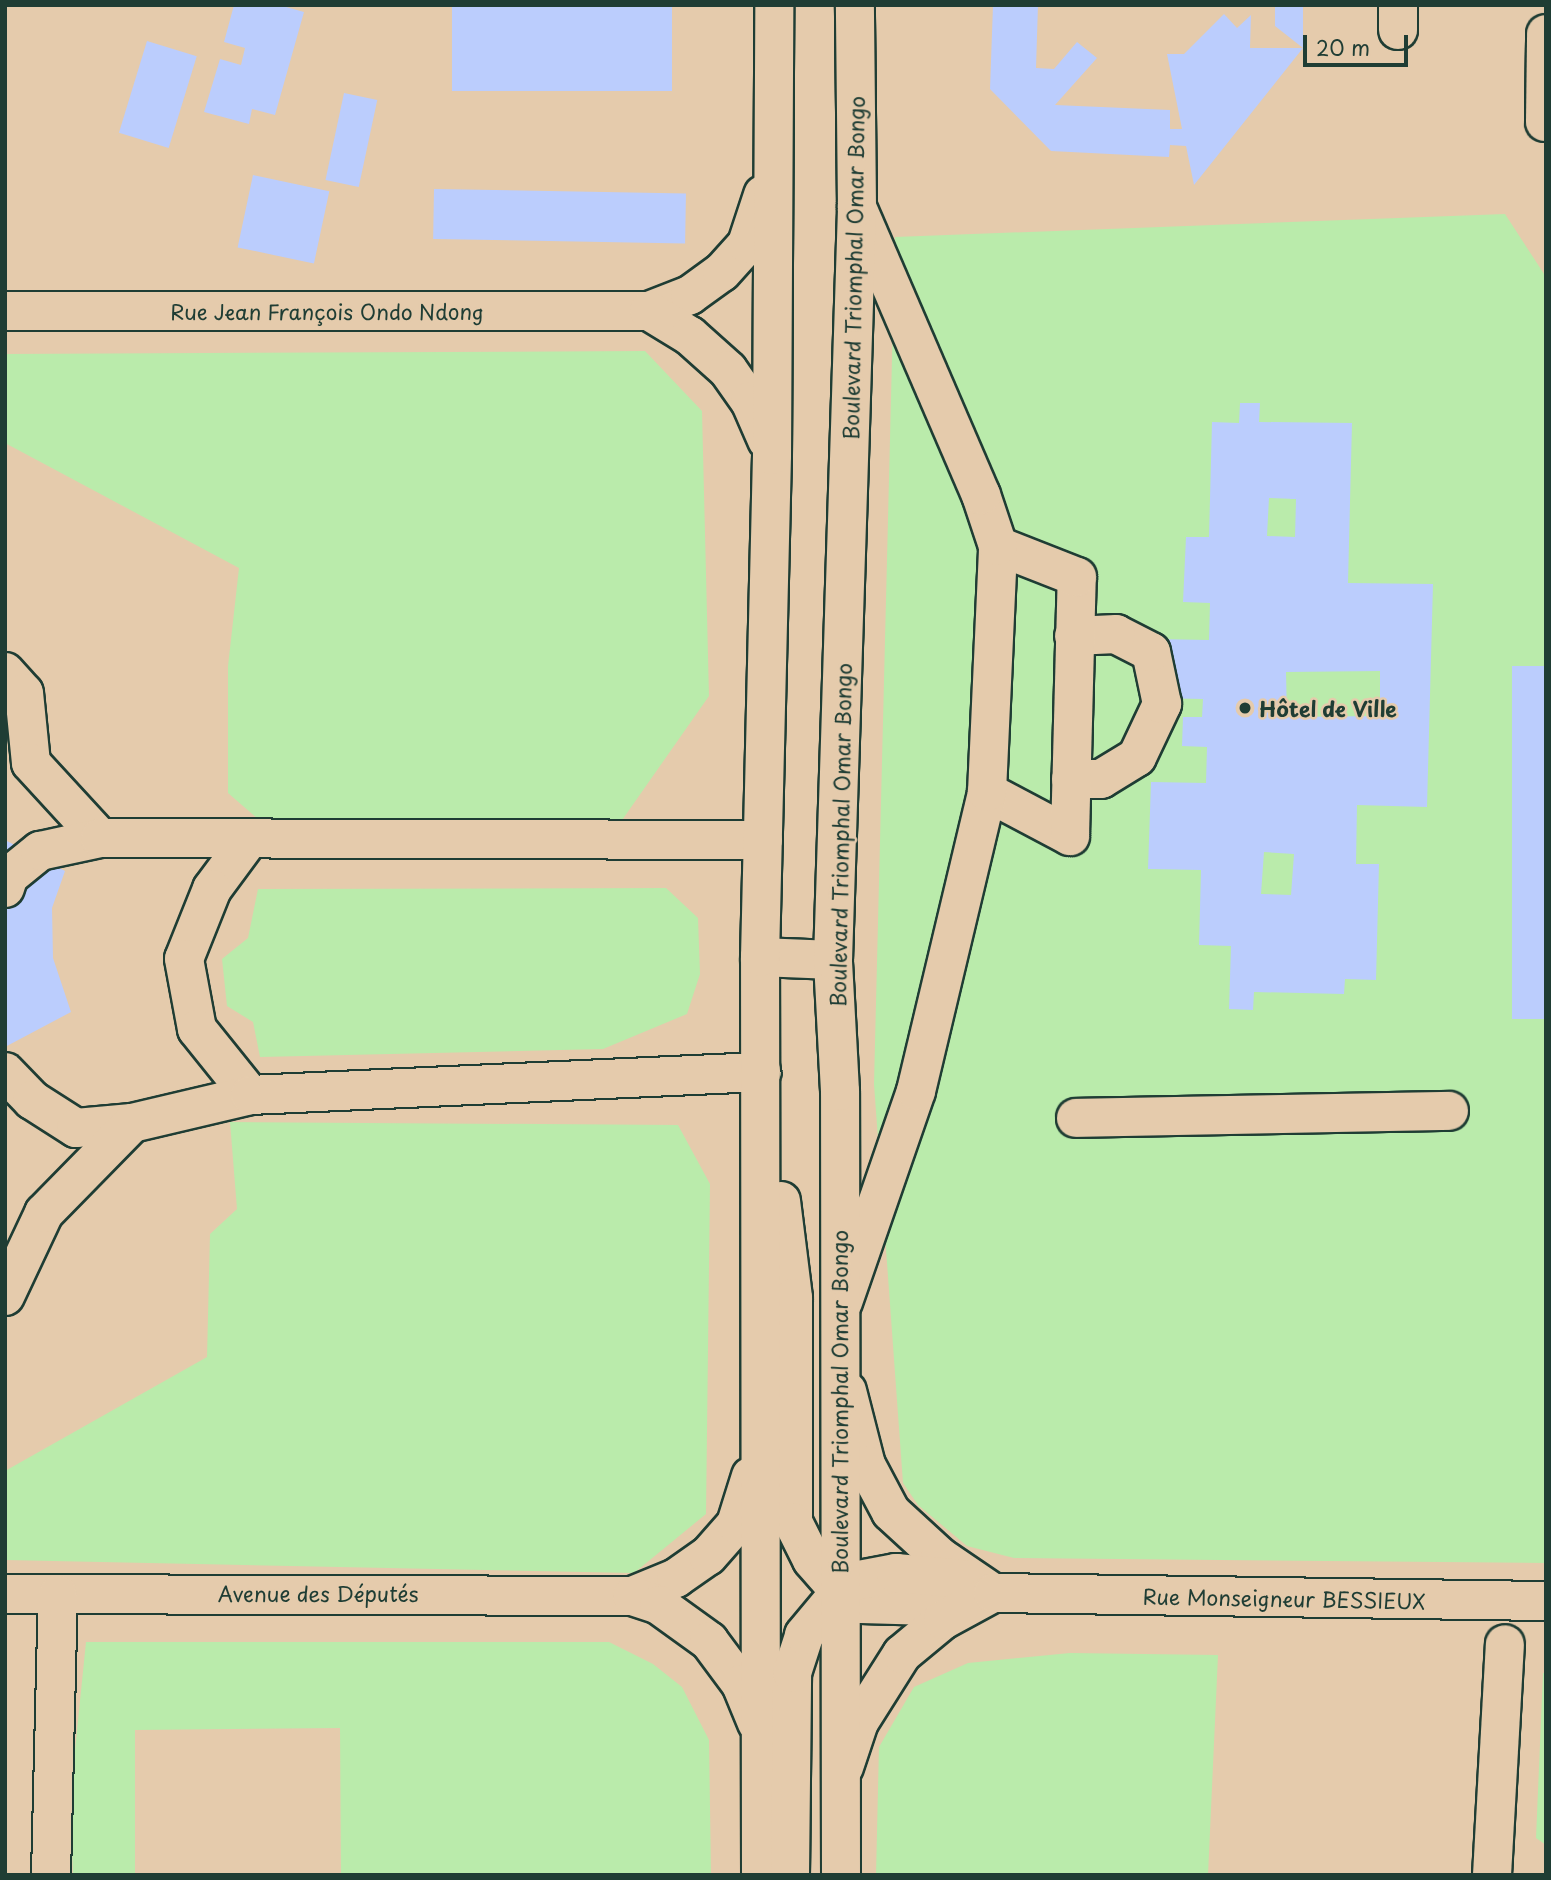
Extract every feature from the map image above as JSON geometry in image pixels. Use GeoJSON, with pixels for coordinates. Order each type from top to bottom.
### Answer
{"type":"FeatureCollection","features":[{"type":"Feature","properties":{"kind":"main road"},"geometry":{"type":"LineString","coordinates":[[761,1875],[763,1735],[760,957],[772,455],[776,132],[774,5]]}},
{"type":"Feature","properties":{"kind":"main road","name":"Boulevard Triomphal Omar Bongo"},"geometry":{"type":"LineString","coordinates":[[841,1875],[840,1091],[833,960],[857,207],[855,5]]}},
{"type":"Feature","properties":{"kind":"main road"},"geometry":{"type":"LineString","coordinates":[[1545,122],[1546,34]]}},
{"type":"Feature","properties":{"kind":"main road"},"geometry":{"type":"LineString","coordinates":[[649,311],[704,288],[747,244],[776,132]]}},
{"type":"Feature","properties":{"kind":"main road"},"geometry":{"type":"LineString","coordinates":[[839,1311],[916,1091],[987,792],[998,546],[981,495],[857,207]]}},
{"type":"Feature","properties":{"kind":"main road","name":"Rue Jean François Ondo Ndong"},"geometry":{"type":"LineString","coordinates":[[5,311],[649,311]]}},
{"type":"Feature","properties":{"kind":"main road"},"geometry":{"type":"LineString","coordinates":[[649,311],[703,346],[736,379],[750,401],[772,455]]}},
{"type":"Feature","properties":{"kind":"main road"},"geometry":{"type":"LineString","coordinates":[[987,792],[1070,836],[1077,578],[998,546]]}},
{"type":"Feature","properties":{"kind":"main road"},"geometry":{"type":"LineString","coordinates":[[1071,779],[1101,779],[1137,757],[1162,704],[1151,652],[1116,634],[1074,636]]}},
{"type":"Feature","properties":{"kind":"main road"},"geometry":{"type":"LineString","coordinates":[[5,672],[24,693],[31,763],[100,838]]}},
{"type":"Feature","properties":{"kind":"main road"},"geometry":{"type":"LineString","coordinates":[[5,888],[9,877],[40,851],[100,838],[763,840]]}},
{"type":"Feature","properties":{"kind":"main road"},"geometry":{"type":"LineString","coordinates":[[249,839],[212,889],[184,959],[197,1029],[250,1095]]}},
{"type":"Feature","properties":{"kind":"main road"},"geometry":{"type":"LineString","coordinates":[[760,957],[833,960]]}},
{"type":"Feature","properties":{"kind":"main road"},"geometry":{"type":"LineString","coordinates":[[5,1072],[32,1100],[76,1128],[132,1123],[250,1095],[761,1072]]}},
{"type":"Feature","properties":{"kind":"main road"},"geometry":{"type":"LineString","coordinates":[[1076,1118],[1449,1111]]}},
{"type":"Feature","properties":{"kind":"main road"},"geometry":{"type":"LineString","coordinates":[[5,1296],[44,1213],[132,1123]]}},
{"type":"Feature","properties":{"kind":"main road"},"geometry":{"type":"LineString","coordinates":[[761,1132],[790,1254],[793,1522],[812,1560],[840,1592],[804,1635],[792,1673],[790,1875]]}},
{"type":"Feature","properties":{"kind":"main road"},"geometry":{"type":"LineString","coordinates":[[840,1365],[866,1465],[883,1500],[907,1529],[989,1593],[915,1642],[888,1671],[859,1721],[841,1787]]}},
{"type":"Feature","properties":{"kind":"main road"},"geometry":{"type":"LineString","coordinates":[[632,1596],[694,1567],[736,1524],[748,1495],[762,1434]]}},
{"type":"Feature","properties":{"kind":"main road","name":"Rue Monseigneur BESSIEUX"},"geometry":{"type":"LineString","coordinates":[[840,1592],[861,1604],[989,1593],[1546,1601]]}},
{"type":"Feature","properties":{"kind":"main road","name":"Avenue des Députés"},"geometry":{"type":"LineString","coordinates":[[5,1594],[632,1596]]}},
{"type":"Feature","properties":{"kind":"main road"},"geometry":{"type":"LineString","coordinates":[[51,1875],[58,1595]]}},
{"type":"Feature","properties":{"kind":"main road"},"geometry":{"type":"LineString","coordinates":[[632,1596],[659,1605],[709,1641],[741,1684],[763,1735]]}},
{"type":"Feature","properties":{"kind":"main road"},"geometry":{"type":"LineString","coordinates":[[1492,1875],[1505,1644]]}},
{"type":"Feature","properties":{"kind":"green space"},"geometry":{"type":"Polygon","coordinates":[[[1505,214],[1546,277],[1546,1563],[1014,1558],[967,1546],[918,1505],[903,1483],[874,1084],[895,237],[1505,214]]]}},
{"type":"Feature","properties":{"kind":"green space"},"geometry":{"type":"Polygon","coordinates":[[[645,351],[702,411],[709,696],[613,833],[280,838],[228,793],[228,666],[239,568],[5,443],[5,354],[645,351]]]}},
{"type":"Feature","properties":{"kind":"green space"},"geometry":{"type":"Polygon","coordinates":[[[666,888],[698,918],[700,974],[687,1014],[603,1049],[260,1057],[253,1022],[227,1006],[222,959],[248,938],[258,889],[666,888]]]}},
{"type":"Feature","properties":{"kind":"green space"},"geometry":{"type":"Polygon","coordinates":[[[230,1122],[678,1125],[710,1184],[706,1514],[634,1573],[5,1560],[5,1471],[207,1357],[210,1234],[237,1209],[230,1122]]]}},
{"type":"Feature","properties":{"kind":"green space"},"geometry":{"type":"Polygon","coordinates":[[[86,1642],[609,1642],[653,1664],[682,1687],[709,1740],[711,1875],[341,1875],[340,1728],[135,1730],[135,1875],[73,1875],[70,1799],[86,1642]]]}},
{"type":"Feature","properties":{"kind":"green space"},"geometry":{"type":"Polygon","coordinates":[[[1070,1653],[1218,1655],[1208,1875],[876,1875],[879,1747],[914,1687],[968,1663],[1070,1653]]]}},
{"type":"Feature","properties":{"kind":"green space"},"geometry":{"type":"Polygon","coordinates":[[[1543,1673],[1546,1673],[1546,1845],[1536,1838],[1543,1673]]]}},
{"type":"Feature","properties":{"kind":"building"},"geometry":{"type":"Polygon","coordinates":[[[234,5],[279,5],[304,12],[275,115],[252,109],[249,124],[204,112],[220,59],[241,65],[245,48],[224,42],[234,5]]]}},
{"type":"Feature","properties":{"kind":"building"},"geometry":{"type":"Polygon","coordinates":[[[452,5],[672,5],[672,91],[452,91],[452,5]]]}},
{"type":"Feature","properties":{"kind":"building"},"geometry":{"type":"Polygon","coordinates":[[[993,5],[1038,5],[1036,68],[1054,69],[1077,42],[1097,58],[1055,105],[1170,110],[1170,129],[1182,129],[1167,54],[1184,54],[1224,14],[1237,28],[1251,15],[1250,48],[1303,48],[1194,185],[1186,146],[1170,145],[1169,157],[1051,151],[990,89],[993,5]]]}},
{"type":"Feature","properties":{"kind":"building"},"geometry":{"type":"Polygon","coordinates":[[[1275,5],[1303,5],[1303,48],[1275,26],[1275,5]]]}},
{"type":"Feature","properties":{"kind":"building"},"geometry":{"type":"Polygon","coordinates":[[[147,41],[197,56],[169,148],[119,133],[147,41]]]}},
{"type":"Feature","properties":{"kind":"building"},"geometry":{"type":"Polygon","coordinates":[[[344,93],[377,100],[359,187],[325,180],[344,93]]]}},
{"type":"Feature","properties":{"kind":"building"},"geometry":{"type":"Polygon","coordinates":[[[253,175],[329,191],[314,264],[238,247],[253,175]]]}},
{"type":"Feature","properties":{"kind":"building"},"geometry":{"type":"Polygon","coordinates":[[[434,189],[686,193],[685,243],[433,239],[434,189]]]}},
{"type":"Feature","properties":{"kind":"building","name":"Hôtel de Ville"},"geometry":{"type":"Polygon","coordinates":[[[1240,403],[1260,403],[1259,422],[1352,423],[1348,583],[1433,584],[1427,807],[1357,805],[1356,864],[1379,864],[1376,980],[1345,979],[1344,994],[1254,992],[1253,1010],[1229,1009],[1231,946],[1199,945],[1201,870],[1148,869],[1151,782],[1206,783],[1207,747],[1182,746],[1183,717],[1202,717],[1203,699],[1153,698],[1155,639],[1209,640],[1210,603],[1183,602],[1186,537],[1209,537],[1212,422],[1239,423],[1240,403]],[[1269,498],[1267,536],[1295,537],[1296,499],[1269,498]],[[1380,671],[1286,672],[1287,717],[1380,716],[1380,671]],[[1264,852],[1261,894],[1291,895],[1294,854],[1264,852]]]}},
{"type":"Feature","properties":{"kind":"building"},"geometry":{"type":"Polygon","coordinates":[[[1512,666],[1546,666],[1546,1019],[1512,1019],[1512,666]]]}},
{"type":"Feature","properties":{"kind":"building"},"geometry":{"type":"Polygon","coordinates":[[[5,840],[65,871],[52,908],[53,958],[71,1012],[5,1047],[5,840]]]}},
{"type":"Feature","properties":{"kind":"place","name":"Hôtel de Ville"},"geometry":{"type":"Point","coordinates":[1245,708]}}]}
